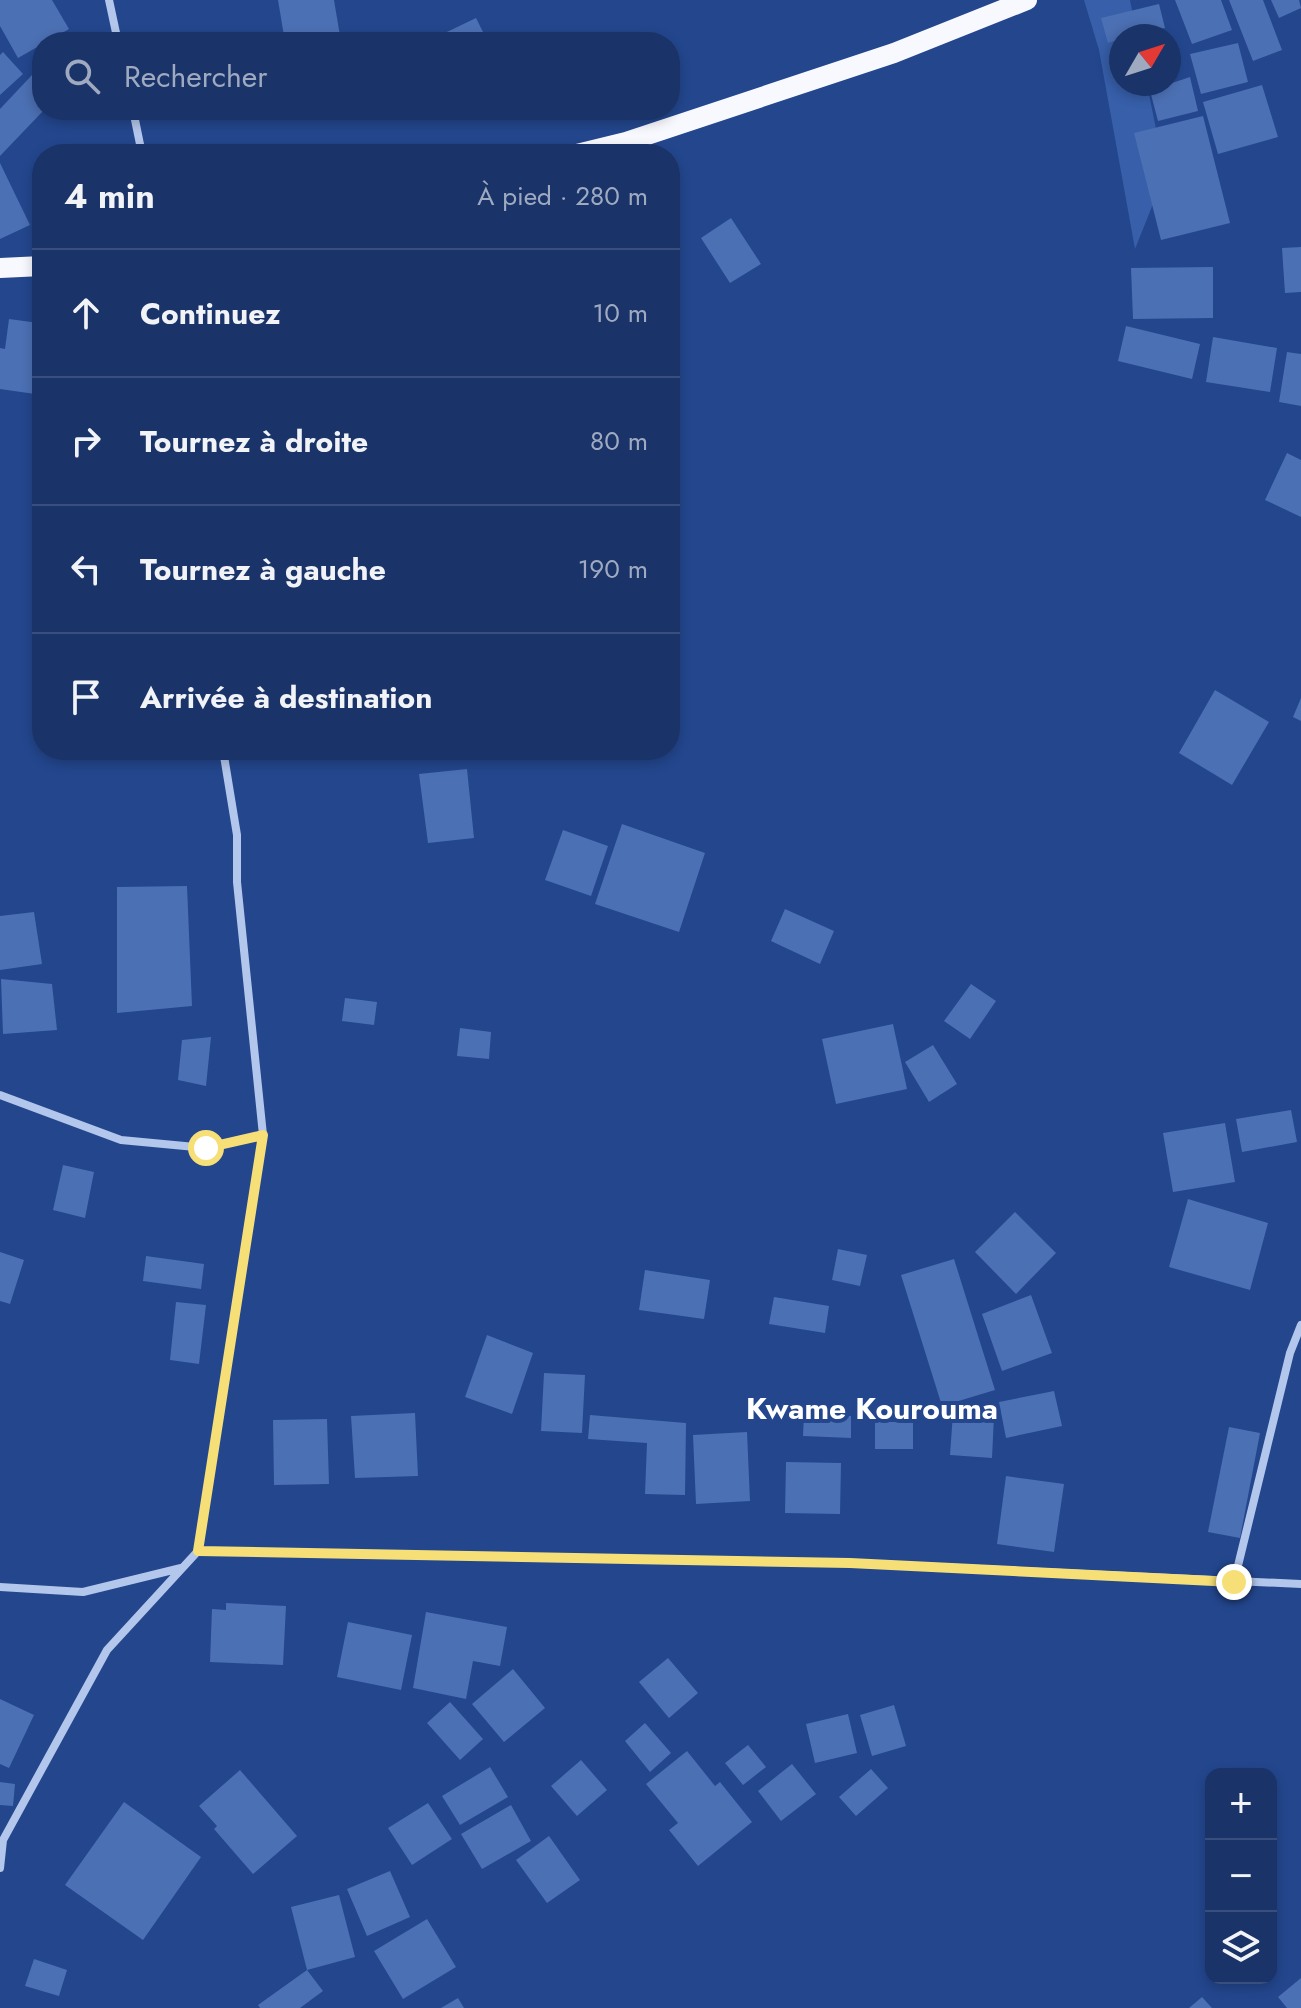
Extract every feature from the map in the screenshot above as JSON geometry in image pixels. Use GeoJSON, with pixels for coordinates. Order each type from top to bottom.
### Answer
{"type":"FeatureCollection","features":[{"type":"Feature","properties":{"kind":"main road"},"geometry":{"type":"LineString","coordinates":[[618,144],[894,53],[1027,0]]}},
{"type":"Feature","properties":{"kind":"main road"},"geometry":{"type":"LineString","coordinates":[[0,268],[32,266]]}},
{"type":"Feature","properties":{"kind":"street"},"geometry":{"type":"LineString","coordinates":[[109,0],[116,32]]}},
{"type":"Feature","properties":{"kind":"street"},"geometry":{"type":"LineString","coordinates":[[135,120],[140,144]]}},
{"type":"Feature","properties":{"kind":"street"},"geometry":{"type":"LineString","coordinates":[[0,1868],[3,1840],[107,1650],[198,1551],[263,1135],[237,882],[237,835],[225,760]]}},
{"type":"Feature","properties":{"kind":"street"},"geometry":{"type":"LineString","coordinates":[[0,1095],[121,1140],[206,1148],[263,1135]]}},
{"type":"Feature","properties":{"kind":"street"},"geometry":{"type":"LineString","coordinates":[[1234,1582],[1290,1353],[1301,1325]]}},
{"type":"Feature","properties":{"kind":"street"},"geometry":{"type":"LineString","coordinates":[[198,1551],[850,1563],[1301,1584]]}},
{"type":"Feature","properties":{"kind":"street"},"geometry":{"type":"LineString","coordinates":[[0,1587],[83,1592],[182,1568]]}},
{"type":"Feature","properties":{"kind":"shaded area"},"geometry":{"type":"Polygon","coordinates":[[[1084,0],[1130,0],[1135,24],[1109,24],[1109,96],[1149,96],[1165,174],[1135,249],[1099,50],[1084,0]]]}},
{"type":"Feature","properties":{"kind":"building"},"geometry":{"type":"Polygon","coordinates":[[[0,0],[52,0],[69,29],[64,32],[32,32],[32,50],[18,58],[0,26],[0,0]]]}},
{"type":"Feature","properties":{"kind":"building"},"geometry":{"type":"Polygon","coordinates":[[[278,0],[334,0],[339,32],[283,32],[278,0]]]}},
{"type":"Feature","properties":{"kind":"building"},"geometry":{"type":"Polygon","coordinates":[[[1175,0],[1221,0],[1232,30],[1192,44],[1175,0]]]}},
{"type":"Feature","properties":{"kind":"building"},"geometry":{"type":"Polygon","coordinates":[[[1229,0],[1263,0],[1282,50],[1253,61],[1229,0]]]}},
{"type":"Feature","properties":{"kind":"building"},"geometry":{"type":"Polygon","coordinates":[[[1271,0],[1299,0],[1301,8],[1279,18],[1271,0]]]}},
{"type":"Feature","properties":{"kind":"building"},"geometry":{"type":"Polygon","coordinates":[[[1159,4],[1164,24],[1109,24],[1108,43],[1101,18],[1159,4]]]}},
{"type":"Feature","properties":{"kind":"building"},"geometry":{"type":"Polygon","coordinates":[[[476,18],[483,32],[447,32],[476,18]]]}},
{"type":"Feature","properties":{"kind":"building"},"geometry":{"type":"Polygon","coordinates":[[[1238,43],[1248,82],[1201,94],[1190,54],[1238,43]]]}},
{"type":"Feature","properties":{"kind":"building"},"geometry":{"type":"Polygon","coordinates":[[[3,52],[23,74],[0,95],[0,55],[3,52]]]}},
{"type":"Feature","properties":{"kind":"building"},"geometry":{"type":"Polygon","coordinates":[[[32,75],[32,120],[34,120],[0,156],[0,109],[32,75]]]}},
{"type":"Feature","properties":{"kind":"building"},"geometry":{"type":"Polygon","coordinates":[[[1190,77],[1198,111],[1158,121],[1151,96],[1181,96],[1181,80],[1190,77]]]}},
{"type":"Feature","properties":{"kind":"building"},"geometry":{"type":"Polygon","coordinates":[[[1262,85],[1278,137],[1218,154],[1203,102],[1262,85]]]}},
{"type":"Feature","properties":{"kind":"building"},"geometry":{"type":"Polygon","coordinates":[[[1203,116],[1230,223],[1161,240],[1134,133],[1203,116]]]}},
{"type":"Feature","properties":{"kind":"building"},"geometry":{"type":"Polygon","coordinates":[[[0,163],[30,225],[0,239],[0,163]]]}},
{"type":"Feature","properties":{"kind":"building"},"geometry":{"type":"Polygon","coordinates":[[[731,218],[761,264],[730,283],[701,238],[731,218]]]}},
{"type":"Feature","properties":{"kind":"building"},"geometry":{"type":"Polygon","coordinates":[[[1301,247],[1301,292],[1285,293],[1282,248],[1301,247]]]}},
{"type":"Feature","properties":{"kind":"building"},"geometry":{"type":"Polygon","coordinates":[[[1213,267],[1213,318],[1133,319],[1131,268],[1213,267]]]}},
{"type":"Feature","properties":{"kind":"building"},"geometry":{"type":"Polygon","coordinates":[[[9,319],[32,322],[32,394],[0,389],[0,348],[5,349],[9,319]]]}},
{"type":"Feature","properties":{"kind":"building"},"geometry":{"type":"Polygon","coordinates":[[[1126,326],[1200,344],[1192,379],[1118,361],[1126,326]]]}},
{"type":"Feature","properties":{"kind":"building"},"geometry":{"type":"Polygon","coordinates":[[[1213,337],[1277,348],[1270,392],[1206,382],[1213,337]]]}},
{"type":"Feature","properties":{"kind":"building"},"geometry":{"type":"Polygon","coordinates":[[[1287,352],[1301,354],[1301,406],[1279,402],[1287,352]]]}},
{"type":"Feature","properties":{"kind":"building"},"geometry":{"type":"Polygon","coordinates":[[[1287,453],[1301,460],[1301,517],[1265,500],[1287,453]]]}},
{"type":"Feature","properties":{"kind":"building"},"geometry":{"type":"Polygon","coordinates":[[[1215,690],[1269,722],[1232,785],[1179,753],[1215,690]]]}},
{"type":"Feature","properties":{"kind":"building"},"geometry":{"type":"Polygon","coordinates":[[[1301,698],[1301,721],[1293,717],[1301,698]]]}},
{"type":"Feature","properties":{"kind":"building"},"geometry":{"type":"Polygon","coordinates":[[[467,769],[474,838],[428,843],[419,774],[467,769]]]}},
{"type":"Feature","properties":{"kind":"building"},"geometry":{"type":"Polygon","coordinates":[[[622,824],[705,853],[679,932],[595,904],[622,824]]]}},
{"type":"Feature","properties":{"kind":"building"},"geometry":{"type":"Polygon","coordinates":[[[563,830],[608,846],[591,896],[545,880],[563,830]]]}},
{"type":"Feature","properties":{"kind":"building"},"geometry":{"type":"Polygon","coordinates":[[[187,886],[192,1006],[117,1013],[117,887],[187,886]]]}},
{"type":"Feature","properties":{"kind":"building"},"geometry":{"type":"Polygon","coordinates":[[[785,909],[834,931],[820,964],[771,941],[785,909]]]}},
{"type":"Feature","properties":{"kind":"building"},"geometry":{"type":"Polygon","coordinates":[[[34,912],[42,964],[0,970],[0,916],[34,912]]]}},
{"type":"Feature","properties":{"kind":"building"},"geometry":{"type":"Polygon","coordinates":[[[1,979],[52,984],[57,1030],[3,1034],[1,979]]]}},
{"type":"Feature","properties":{"kind":"building"},"geometry":{"type":"Polygon","coordinates":[[[971,984],[996,1001],[970,1039],[944,1021],[971,984]]]}},
{"type":"Feature","properties":{"kind":"building"},"geometry":{"type":"Polygon","coordinates":[[[345,998],[377,1002],[374,1025],[342,1021],[345,998]]]}},
{"type":"Feature","properties":{"kind":"building"},"geometry":{"type":"Polygon","coordinates":[[[893,1024],[907,1089],[836,1104],[822,1039],[893,1024]]]}},
{"type":"Feature","properties":{"kind":"building"},"geometry":{"type":"Polygon","coordinates":[[[460,1028],[491,1032],[489,1059],[457,1056],[460,1028]]]}},
{"type":"Feature","properties":{"kind":"building"},"geometry":{"type":"Polygon","coordinates":[[[211,1037],[206,1086],[178,1080],[182,1040],[211,1037]]]}},
{"type":"Feature","properties":{"kind":"building"},"geometry":{"type":"Polygon","coordinates":[[[933,1045],[957,1084],[929,1102],[905,1062],[933,1045]]]}},
{"type":"Feature","properties":{"kind":"building"},"geometry":{"type":"Polygon","coordinates":[[[1291,1110],[1297,1142],[1242,1152],[1236,1119],[1291,1110]]]}},
{"type":"Feature","properties":{"kind":"building"},"geometry":{"type":"Polygon","coordinates":[[[1225,1123],[1235,1182],[1173,1192],[1163,1133],[1225,1123]]]}},
{"type":"Feature","properties":{"kind":"building"},"geometry":{"type":"Polygon","coordinates":[[[63,1165],[94,1172],[85,1218],[53,1210],[63,1165]]]}},
{"type":"Feature","properties":{"kind":"building"},"geometry":{"type":"Polygon","coordinates":[[[1188,1199],[1268,1223],[1250,1290],[1169,1267],[1188,1199]]]}},
{"type":"Feature","properties":{"kind":"building"},"geometry":{"type":"Polygon","coordinates":[[[1015,1212],[1056,1253],[1016,1294],[975,1252],[1015,1212]]]}},
{"type":"Feature","properties":{"kind":"building"},"geometry":{"type":"Polygon","coordinates":[[[838,1249],[867,1255],[860,1286],[832,1280],[838,1249]]]}},
{"type":"Feature","properties":{"kind":"building"},"geometry":{"type":"Polygon","coordinates":[[[0,1252],[24,1260],[10,1304],[0,1301],[0,1252]]]}},
{"type":"Feature","properties":{"kind":"building"},"geometry":{"type":"Polygon","coordinates":[[[146,1256],[204,1264],[201,1289],[143,1281],[146,1256]]]}},
{"type":"Feature","properties":{"kind":"building"},"geometry":{"type":"Polygon","coordinates":[[[954,1259],[995,1390],[942,1406],[901,1275],[954,1259]]]}},
{"type":"Feature","properties":{"kind":"building"},"geometry":{"type":"Polygon","coordinates":[[[645,1270],[710,1280],[704,1319],[639,1310],[645,1270]]]}},
{"type":"Feature","properties":{"kind":"building"},"geometry":{"type":"Polygon","coordinates":[[[1031,1295],[1052,1353],[1002,1371],[982,1314],[1031,1295]]]}},
{"type":"Feature","properties":{"kind":"building"},"geometry":{"type":"Polygon","coordinates":[[[774,1297],[829,1306],[825,1333],[769,1324],[774,1297]]]}},
{"type":"Feature","properties":{"kind":"building"},"geometry":{"type":"Polygon","coordinates":[[[176,1302],[206,1305],[199,1364],[170,1360],[176,1302]]]}},
{"type":"Feature","properties":{"kind":"building"},"geometry":{"type":"Polygon","coordinates":[[[487,1335],[533,1353],[512,1414],[465,1397],[487,1335]]]}},
{"type":"Feature","properties":{"kind":"building"},"geometry":{"type":"Polygon","coordinates":[[[544,1373],[585,1375],[582,1433],[541,1431],[544,1373]]]}},
{"type":"Feature","properties":{"kind":"building"},"geometry":{"type":"Polygon","coordinates":[[[1054,1391],[1062,1426],[1006,1438],[999,1402],[1054,1391]]]}},
{"type":"Feature","properties":{"kind":"building"},"geometry":{"type":"Polygon","coordinates":[[[415,1413],[418,1476],[355,1478],[351,1416],[415,1413]]]}},
{"type":"Feature","properties":{"kind":"building"},"geometry":{"type":"Polygon","coordinates":[[[953,1413],[994,1416],[992,1458],[950,1455],[953,1413]]]}},
{"type":"Feature","properties":{"kind":"building"},"geometry":{"type":"Polygon","coordinates":[[[804,1414],[851,1416],[851,1438],[803,1436],[804,1414]]]}},
{"type":"Feature","properties":{"kind":"building"},"geometry":{"type":"Polygon","coordinates":[[[590,1415],[686,1423],[685,1495],[645,1494],[647,1443],[588,1439],[590,1415]]]}},
{"type":"Feature","properties":{"kind":"building"},"geometry":{"type":"Polygon","coordinates":[[[327,1419],[329,1484],[274,1485],[273,1420],[327,1419]]]}},
{"type":"Feature","properties":{"kind":"building"},"geometry":{"type":"Polygon","coordinates":[[[875,1422],[913,1422],[913,1449],[875,1449],[875,1422]]]}},
{"type":"Feature","properties":{"kind":"building"},"geometry":{"type":"Polygon","coordinates":[[[1229,1427],[1260,1433],[1240,1538],[1208,1532],[1229,1427]]]}},
{"type":"Feature","properties":{"kind":"building"},"geometry":{"type":"Polygon","coordinates":[[[747,1432],[750,1501],[696,1504],[693,1435],[747,1432]]]}},
{"type":"Feature","properties":{"kind":"building"},"geometry":{"type":"Polygon","coordinates":[[[786,1462],[841,1463],[840,1514],[785,1513],[786,1462]]]}},
{"type":"Feature","properties":{"kind":"building"},"geometry":{"type":"Polygon","coordinates":[[[1006,1476],[1064,1484],[1054,1552],[997,1544],[1006,1476]]]}},
{"type":"Feature","properties":{"kind":"building"},"geometry":{"type":"Polygon","coordinates":[[[226,1603],[286,1606],[283,1665],[210,1662],[212,1609],[226,1610],[226,1603]]]}},
{"type":"Feature","properties":{"kind":"building"},"geometry":{"type":"Polygon","coordinates":[[[426,1612],[507,1627],[500,1666],[473,1661],[466,1699],[413,1688],[426,1612]]]}},
{"type":"Feature","properties":{"kind":"building"},"geometry":{"type":"Polygon","coordinates":[[[348,1622],[412,1635],[401,1690],[337,1677],[348,1622]]]}},
{"type":"Feature","properties":{"kind":"building"},"geometry":{"type":"Polygon","coordinates":[[[668,1658],[698,1693],[669,1718],[639,1682],[668,1658]]]}},
{"type":"Feature","properties":{"kind":"building"},"geometry":{"type":"Polygon","coordinates":[[[513,1669],[545,1708],[504,1742],[472,1704],[513,1669]]]}},
{"type":"Feature","properties":{"kind":"building"},"geometry":{"type":"Polygon","coordinates":[[[0,1699],[34,1715],[9,1768],[0,1764],[0,1699]]]}},
{"type":"Feature","properties":{"kind":"building"},"geometry":{"type":"Polygon","coordinates":[[[450,1702],[483,1739],[460,1760],[427,1723],[450,1702]]]}},
{"type":"Feature","properties":{"kind":"building"},"geometry":{"type":"Polygon","coordinates":[[[894,1705],[906,1746],[872,1756],[860,1715],[894,1705]]]}},
{"type":"Feature","properties":{"kind":"building"},"geometry":{"type":"Polygon","coordinates":[[[848,1714],[857,1753],[815,1763],[806,1724],[848,1714]]]}},
{"type":"Feature","properties":{"kind":"building"},"geometry":{"type":"Polygon","coordinates":[[[645,1723],[671,1753],[650,1772],[625,1741],[645,1723]]]}},
{"type":"Feature","properties":{"kind":"building"},"geometry":{"type":"Polygon","coordinates":[[[748,1745],[766,1767],[743,1785],[725,1763],[748,1745]]]}},
{"type":"Feature","properties":{"kind":"building"},"geometry":{"type":"Polygon","coordinates":[[[687,1751],[715,1786],[720,1782],[752,1822],[698,1866],[669,1830],[678,1823],[646,1784],[687,1751]]]}},
{"type":"Feature","properties":{"kind":"building"},"geometry":{"type":"Polygon","coordinates":[[[581,1760],[607,1790],[577,1816],[551,1786],[581,1760]]]}},
{"type":"Feature","properties":{"kind":"building"},"geometry":{"type":"Polygon","coordinates":[[[792,1764],[816,1794],[781,1821],[758,1791],[792,1764]]]}},
{"type":"Feature","properties":{"kind":"building"},"geometry":{"type":"Polygon","coordinates":[[[490,1767],[508,1797],[460,1825],[442,1796],[490,1767]]]}},
{"type":"Feature","properties":{"kind":"building"},"geometry":{"type":"Polygon","coordinates":[[[871,1769],[888,1788],[856,1816],[839,1797],[871,1769]]]}},
{"type":"Feature","properties":{"kind":"building"},"geometry":{"type":"Polygon","coordinates":[[[240,1770],[297,1836],[253,1874],[214,1829],[217,1826],[199,1806],[240,1770]]]}},
{"type":"Feature","properties":{"kind":"building"},"geometry":{"type":"Polygon","coordinates":[[[0,1782],[15,1784],[13,1806],[0,1805],[0,1782]]]}},
{"type":"Feature","properties":{"kind":"building"},"geometry":{"type":"Polygon","coordinates":[[[124,1802],[201,1857],[143,1940],[65,1885],[124,1802]]]}},
{"type":"Feature","properties":{"kind":"building"},"geometry":{"type":"Polygon","coordinates":[[[428,1803],[452,1839],[412,1865],[388,1828],[428,1803]]]}},
{"type":"Feature","properties":{"kind":"building"},"geometry":{"type":"Polygon","coordinates":[[[511,1805],[531,1841],[482,1869],[461,1834],[511,1805]]]}},
{"type":"Feature","properties":{"kind":"building"},"geometry":{"type":"Polygon","coordinates":[[[549,1836],[580,1880],[547,1903],[516,1860],[549,1836]]]}},
{"type":"Feature","properties":{"kind":"building"},"geometry":{"type":"Polygon","coordinates":[[[390,1871],[410,1917],[367,1936],[347,1889],[390,1871]]]}},
{"type":"Feature","properties":{"kind":"building"},"geometry":{"type":"Polygon","coordinates":[[[339,1895],[355,1957],[307,1970],[291,1907],[339,1895]]]}},
{"type":"Feature","properties":{"kind":"building"},"geometry":{"type":"Polygon","coordinates":[[[427,1919],[456,1967],[403,1999],[374,1951],[427,1919]]]}},
{"type":"Feature","properties":{"kind":"building"},"geometry":{"type":"Polygon","coordinates":[[[34,1959],[67,1970],[59,1996],[25,1986],[34,1959]]]}},
{"type":"Feature","properties":{"kind":"building"},"geometry":{"type":"Polygon","coordinates":[[[307,1970],[323,1991],[300,2008],[260,2008],[258,2005],[307,1970]]]}},
{"type":"Feature","properties":{"kind":"building"},"geometry":{"type":"Polygon","coordinates":[[[1301,1978],[1301,2008],[1287,2008],[1278,1997],[1301,1978]]]}},
{"type":"Feature","properties":{"kind":"building"},"geometry":{"type":"Polygon","coordinates":[[[1202,1997],[1212,2008],[1189,2008],[1202,1997]]]}},
{"type":"Feature","properties":{"kind":"building"},"geometry":{"type":"Polygon","coordinates":[[[458,1998],[464,2008],[441,2008],[458,1998]]]}},
{"type":"Feature","properties":{"kind":"district","name":"Kwame Kourouma"},"geometry":{"type":"Point","coordinates":[872,1408]}},
{"type":"Feature","properties":{"kind":"route"},"geometry":{"type":"LineString","coordinates":[[206,1148],[263,1135],[198,1551],[850,1563],[1234,1582]]}}]}
